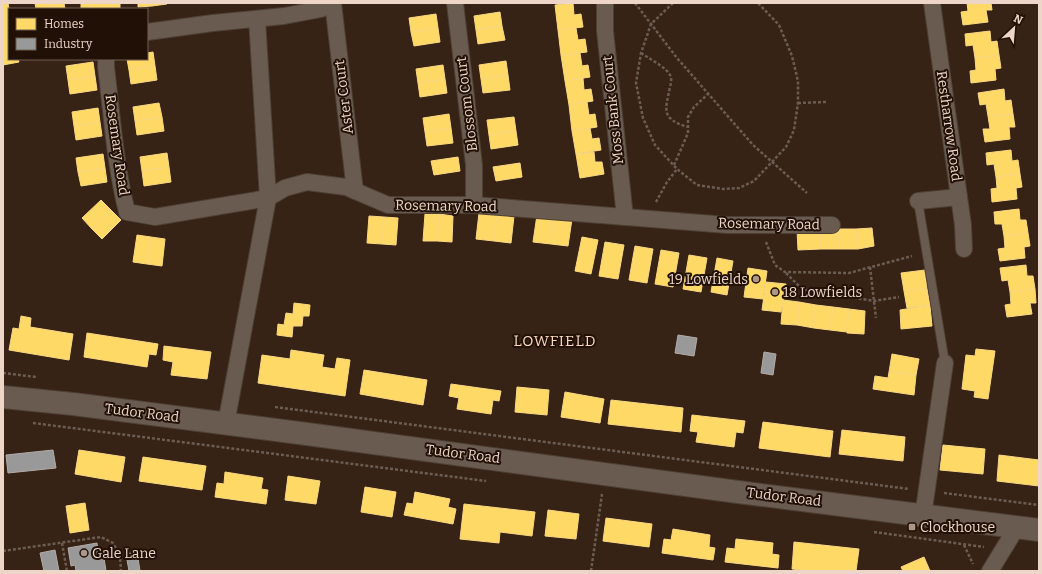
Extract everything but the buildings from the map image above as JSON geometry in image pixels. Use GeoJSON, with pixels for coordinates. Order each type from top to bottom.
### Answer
{"type":"FeatureCollection","features":[{"type":"Feature","properties":{"kind":"street"},"geometry":{"type":"LineString","coordinates":[[148,32],[284,16],[321,9],[332,3]]}},
{"type":"Feature","properties":{"kind":"street","name":"Aster Court"},"geometry":{"type":"LineString","coordinates":[[332,3],[355,191]]}},
{"type":"Feature","properties":{"kind":"street","name":"Blossom Court"},"geometry":{"type":"LineString","coordinates":[[455,3],[474,165],[474,205]]}},
{"type":"Feature","properties":{"kind":"street","name":"Moss Bank Court"},"geometry":{"type":"LineString","coordinates":[[605,3],[605,31],[625,217]]}},
{"type":"Feature","properties":{"kind":"street","name":"Restharrow Road"},"geometry":{"type":"LineString","coordinates":[[932,3],[963,225],[964,249]]}},
{"type":"Feature","properties":{"kind":"street"},"geometry":{"type":"LineString","coordinates":[[226,424],[268,198],[258,19]]}},
{"type":"Feature","properties":{"kind":"street","name":"Rosemary Road"},"geometry":{"type":"LineString","coordinates":[[106,60],[116,152],[127,212],[155,217],[268,198],[286,188],[307,182],[346,187],[388,205],[474,205],[727,225],[832,225]]}},
{"type":"Feature","properties":{"kind":"street"},"geometry":{"type":"LineString","coordinates":[[918,201],[959,196]]}},
{"type":"Feature","properties":{"kind":"street"},"geometry":{"type":"LineString","coordinates":[[923,516],[945,363]]}},
{"type":"Feature","properties":{"kind":"street","name":"Tudor Road"},"geometry":{"type":"LineString","coordinates":[[3,396],[1039,530]]}},
{"type":"Feature","properties":{"kind":"street"},"geometry":{"type":"LineString","coordinates":[[990,571],[1017,527]]}},
{"type":"Feature","properties":{"kind":"lane"},"geometry":{"type":"LineString","coordinates":[[918,201],[945,363]]}},
{"type":"Feature","properties":{"kind":"path"},"geometry":{"type":"LineString","coordinates":[[635,3],[677,58],[753,145],[807,193]]}},
{"type":"Feature","properties":{"kind":"path"},"geometry":{"type":"LineString","coordinates":[[673,3],[652,24],[640,53],[636,83],[643,118],[655,145],[677,169],[698,185],[723,189],[739,188],[754,181],[786,147],[794,130],[798,103],[798,81],[792,56],[779,25],[758,3]]}},
{"type":"Feature","properties":{"kind":"path"},"geometry":{"type":"LineString","coordinates":[[640,53],[659,65],[670,75],[671,81],[667,98],[667,115],[672,121],[687,127]]}},
{"type":"Feature","properties":{"kind":"path"},"geometry":{"type":"LineString","coordinates":[[674,165],[685,143],[688,133],[688,117],[694,107],[708,94]]}},
{"type":"Feature","properties":{"kind":"path"},"geometry":{"type":"LineString","coordinates":[[798,103],[826,102]]}},
{"type":"Feature","properties":{"kind":"path"},"geometry":{"type":"LineString","coordinates":[[648,219],[667,182],[677,169]]}},
{"type":"Feature","properties":{"kind":"path"},"geometry":{"type":"LineString","coordinates":[[751,225],[765,241],[775,265],[786,272],[802,289],[874,301],[900,297]]}},
{"type":"Feature","properties":{"kind":"path"},"geometry":{"type":"LineString","coordinates":[[786,272],[850,273],[926,253]]}},
{"type":"Feature","properties":{"kind":"path"},"geometry":{"type":"LineString","coordinates":[[870,267],[876,318]]}},
{"type":"Feature","properties":{"kind":"path"},"geometry":{"type":"LineString","coordinates":[[3,373],[40,378]]}},
{"type":"Feature","properties":{"kind":"path"},"geometry":{"type":"LineString","coordinates":[[274,407],[1039,505]]}},
{"type":"Feature","properties":{"kind":"path"},"geometry":{"type":"LineString","coordinates":[[26,422],[493,482]]}},
{"type":"Feature","properties":{"kind":"path"},"geometry":{"type":"LineString","coordinates":[[591,571],[604,473]]}},
{"type":"Feature","properties":{"kind":"path"},"geometry":{"type":"LineString","coordinates":[[601,496],[609,497]]}},
{"type":"Feature","properties":{"kind":"path"},"geometry":{"type":"LineString","coordinates":[[871,532],[988,548]]}},
{"type":"Feature","properties":{"kind":"path"},"geometry":{"type":"LineString","coordinates":[[3,551],[101,537],[113,542],[120,556],[121,571]]}},
{"type":"Feature","properties":{"kind":"path"},"geometry":{"type":"LineString","coordinates":[[62,543],[67,571]]}},
{"type":"Feature","properties":{"kind":"path"},"geometry":{"type":"LineString","coordinates":[[964,545],[975,568]]}},
{"type":"Feature","properties":{"kind":"place","name":"19 Lowfields"},"geometry":{"type":"Point","coordinates":[756,279]}},
{"type":"Feature","properties":{"kind":"place","name":"18 Lowfields"},"geometry":{"type":"Point","coordinates":[775,292]}},
{"type":"Feature","properties":{"kind":"place","name":"Clockhouse"},"geometry":{"type":"Point","coordinates":[912,527]}},
{"type":"Feature","properties":{"kind":"place","name":"Gale Lane"},"geometry":{"type":"Point","coordinates":[84,553]}},
{"type":"Feature","properties":{"kind":"district","name":"LOWFIELD"},"geometry":{"type":"Point","coordinates":[555,341]}}]}
